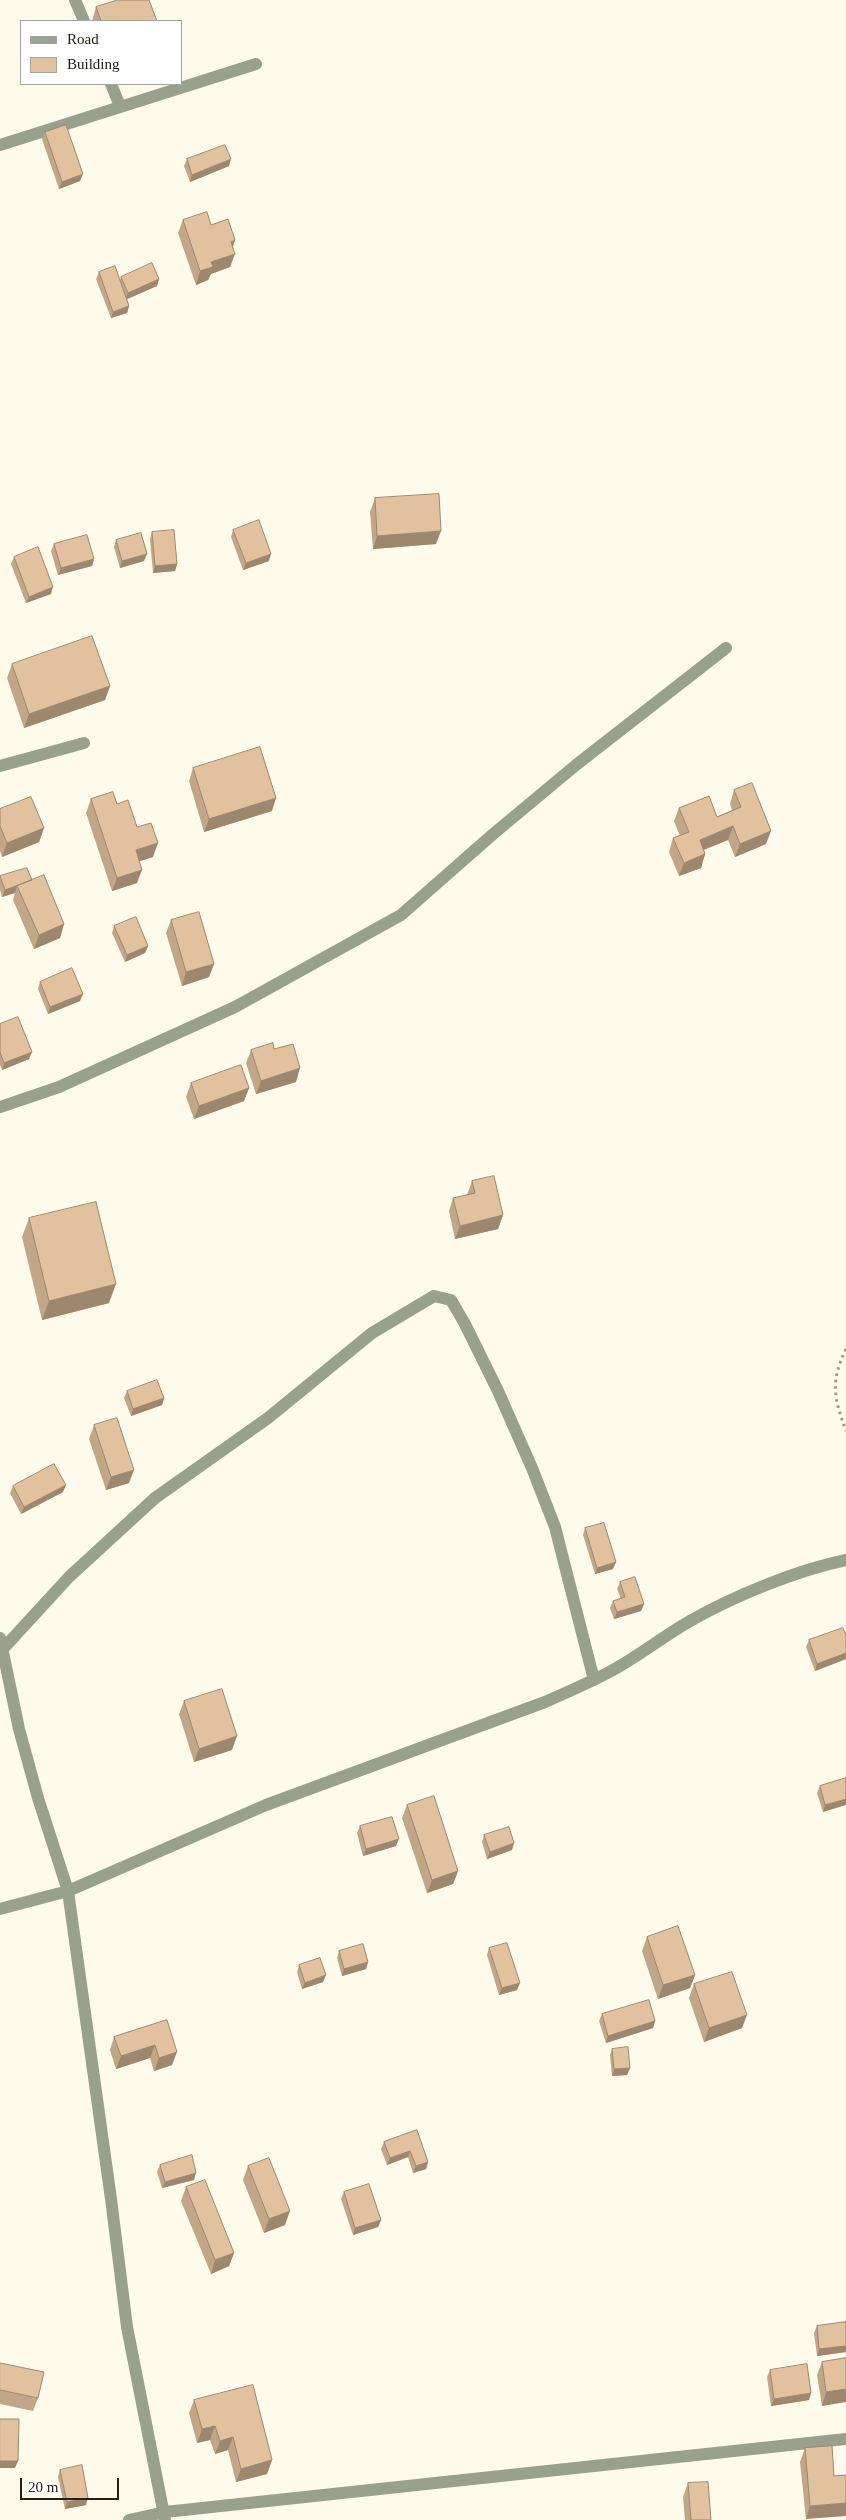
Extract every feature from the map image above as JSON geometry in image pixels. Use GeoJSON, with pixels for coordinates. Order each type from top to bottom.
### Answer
{"type":"FeatureCollection","features":[{"type":"Feature","properties":{"kind":"street"},"geometry":{"type":"LineString","coordinates":[[75,0],[84,20]]}},
{"type":"Feature","properties":{"kind":"street"},"geometry":{"type":"LineString","coordinates":[[0,145],[256,64]]}},
{"type":"Feature","properties":{"kind":"street"},"geometry":{"type":"LineString","coordinates":[[111,85],[120,106]]}},
{"type":"Feature","properties":{"kind":"street"},"geometry":{"type":"LineString","coordinates":[[0,1107],[59,1087],[235,1007],[401,916],[492,835],[576,765],[726,648]]}},
{"type":"Feature","properties":{"kind":"street"},"geometry":{"type":"LineString","coordinates":[[0,766],[84,743]]}},
{"type":"Feature","properties":{"kind":"street"},"geometry":{"type":"LineString","coordinates":[[165,2516],[127,2327],[110,2190],[68,1891],[31,1772],[1,1644],[155,1498],[268,1418],[372,1333],[434,1296],[450,1300],[465,1324],[532,1468],[555,1527],[594,1680]]}},
{"type":"Feature","properties":{"kind":"street"},"geometry":{"type":"LineString","coordinates":[[0,1909],[68,1891],[266,1804],[545,1702],[594,1680],[691,1620],[726,1603],[830,1563],[846,1560]]}},
{"type":"Feature","properties":{"kind":"street"},"geometry":{"type":"LineString","coordinates":[[129,2520],[846,2438]]}},
{"type":"Feature","properties":{"kind":"path"},"geometry":{"type":"LineString","coordinates":[[846,1349],[834,1384],[837,1408],[846,1431]]}},
{"type":"Feature","properties":{"kind":"building"},"geometry":{"type":"Polygon","coordinates":[[[118,0],[149,0],[157,20],[101,20],[96,7],[118,0]]]}},
{"type":"Feature","properties":{"kind":"building"},"geometry":{"type":"Polygon","coordinates":[[[66,125],[83,174],[62,182],[45,132],[66,125]]]}},
{"type":"Feature","properties":{"kind":"building"},"geometry":{"type":"Polygon","coordinates":[[[225,145],[231,159],[192,175],[187,159],[225,145]]]}},
{"type":"Feature","properties":{"kind":"building"},"geometry":{"type":"Polygon","coordinates":[[[207,212],[211,225],[228,219],[235,240],[231,242],[235,254],[211,262],[213,267],[200,271],[183,220],[207,212]]]}},
{"type":"Feature","properties":{"kind":"building"},"geometry":{"type":"Polygon","coordinates":[[[152,263],[159,279],[128,293],[121,277],[152,263]]]}},
{"type":"Feature","properties":{"kind":"building"},"geometry":{"type":"Polygon","coordinates":[[[115,266],[129,306],[113,312],[99,272],[115,266]]]}},
{"type":"Feature","properties":{"kind":"building"},"geometry":{"type":"Polygon","coordinates":[[[439,494],[441,531],[377,536],[375,498],[439,494]]]}},
{"type":"Feature","properties":{"kind":"building"},"geometry":{"type":"Polygon","coordinates":[[[259,520],[271,554],[246,563],[233,530],[259,520]]]}},
{"type":"Feature","properties":{"kind":"building"},"geometry":{"type":"Polygon","coordinates":[[[174,530],[177,564],[155,566],[152,532],[174,530]]]}},
{"type":"Feature","properties":{"kind":"building"},"geometry":{"type":"Polygon","coordinates":[[[141,533],[147,554],[122,561],[116,540],[141,533]]]}},
{"type":"Feature","properties":{"kind":"building"},"geometry":{"type":"Polygon","coordinates":[[[87,535],[94,559],[61,568],[54,544],[87,535]]]}},
{"type":"Feature","properties":{"kind":"building"},"geometry":{"type":"Polygon","coordinates":[[[38,547],[53,587],[29,597],[14,557],[38,547]]]}},
{"type":"Feature","properties":{"kind":"building"},"geometry":{"type":"Polygon","coordinates":[[[92,636],[110,686],[29,714],[12,664],[92,636]]]}},
{"type":"Feature","properties":{"kind":"building"},"geometry":{"type":"Polygon","coordinates":[[[260,747],[276,798],[209,819],[193,768],[260,747]]]}},
{"type":"Feature","properties":{"kind":"building"},"geometry":{"type":"Polygon","coordinates":[[[752,783],[771,831],[740,844],[733,826],[700,840],[705,854],[684,863],[673,838],[689,832],[679,808],[709,796],[717,817],[741,807],[734,790],[752,783]]]}},
{"type":"Feature","properties":{"kind":"building"},"geometry":{"type":"Polygon","coordinates":[[[113,792],[117,804],[128,800],[137,827],[151,823],[158,843],[136,850],[142,870],[117,878],[91,799],[113,792]]]}},
{"type":"Feature","properties":{"kind":"building"},"geometry":{"type":"Polygon","coordinates":[[[31,797],[44,828],[7,843],[0,826],[0,809],[31,797]]]}},
{"type":"Feature","properties":{"kind":"building"},"geometry":{"type":"Polygon","coordinates":[[[27,868],[32,880],[5,890],[0,876],[27,868]]]}},
{"type":"Feature","properties":{"kind":"building"},"geometry":{"type":"Polygon","coordinates":[[[44,875],[64,924],[39,935],[17,886],[44,875]]]}},
{"type":"Feature","properties":{"kind":"building"},"geometry":{"type":"Polygon","coordinates":[[[199,912],[214,964],[186,972],[171,920],[199,912]]]}},
{"type":"Feature","properties":{"kind":"building"},"geometry":{"type":"Polygon","coordinates":[[[136,917],[148,946],[127,955],[114,926],[136,917]]]}},
{"type":"Feature","properties":{"kind":"building"},"geometry":{"type":"Polygon","coordinates":[[[72,968],[83,994],[50,1007],[40,982],[72,968]]]}},
{"type":"Feature","properties":{"kind":"building"},"geometry":{"type":"Polygon","coordinates":[[[18,1017],[32,1052],[4,1063],[0,1052],[0,1024],[18,1017]]]}},
{"type":"Feature","properties":{"kind":"building"},"geometry":{"type":"Polygon","coordinates":[[[273,1043],[274,1049],[293,1044],[300,1068],[261,1081],[251,1050],[273,1043]]]}},
{"type":"Feature","properties":{"kind":"building"},"geometry":{"type":"Polygon","coordinates":[[[241,1065],[249,1088],[199,1106],[191,1083],[241,1065]]]}},
{"type":"Feature","properties":{"kind":"building"},"geometry":{"type":"Polygon","coordinates":[[[494,1176],[503,1215],[460,1226],[453,1198],[475,1193],[472,1181],[494,1176]]]}},
{"type":"Feature","properties":{"kind":"building"},"geometry":{"type":"Polygon","coordinates":[[[96,1202],[116,1284],[49,1301],[29,1218],[96,1202]]]}},
{"type":"Feature","properties":{"kind":"building"},"geometry":{"type":"Polygon","coordinates":[[[157,1380],[164,1398],[133,1409],[127,1391],[157,1380]]]}},
{"type":"Feature","properties":{"kind":"building"},"geometry":{"type":"Polygon","coordinates":[[[117,1418],[134,1470],[111,1477],[94,1425],[117,1418]]]}},
{"type":"Feature","properties":{"kind":"building"},"geometry":{"type":"Polygon","coordinates":[[[54,1464],[66,1485],[24,1507],[13,1486],[54,1464]]]}},
{"type":"Feature","properties":{"kind":"building"},"geometry":{"type":"Polygon","coordinates":[[[604,1523],[616,1562],[597,1568],[585,1528],[604,1523]]]}},
{"type":"Feature","properties":{"kind":"building"},"geometry":{"type":"Polygon","coordinates":[[[635,1577],[644,1604],[617,1612],[613,1601],[625,1597],[620,1582],[635,1577]]]}},
{"type":"Feature","properties":{"kind":"building"},"geometry":{"type":"Polygon","coordinates":[[[843,1628],[846,1635],[846,1653],[817,1664],[809,1640],[843,1628]]]}},
{"type":"Feature","properties":{"kind":"building"},"geometry":{"type":"Polygon","coordinates":[[[222,1689],[237,1736],[199,1749],[184,1701],[222,1689]]]}},
{"type":"Feature","properties":{"kind":"building"},"geometry":{"type":"Polygon","coordinates":[[[846,1778],[846,1799],[825,1805],[820,1786],[846,1778]]]}},
{"type":"Feature","properties":{"kind":"building"},"geometry":{"type":"Polygon","coordinates":[[[434,1796],[458,1871],[432,1880],[407,1805],[434,1796]]]}},
{"type":"Feature","properties":{"kind":"building"},"geometry":{"type":"Polygon","coordinates":[[[392,1817],[399,1839],[366,1849],[360,1826],[392,1817]]]}},
{"type":"Feature","properties":{"kind":"building"},"geometry":{"type":"Polygon","coordinates":[[[509,1827],[514,1843],[490,1852],[484,1835],[509,1827]]]}},
{"type":"Feature","properties":{"kind":"building"},"geometry":{"type":"Polygon","coordinates":[[[678,1926],[695,1975],[663,1985],[647,1937],[678,1926]]]}},
{"type":"Feature","properties":{"kind":"building"},"geometry":{"type":"Polygon","coordinates":[[[507,1943],[520,1983],[502,1988],[489,1948],[507,1943]]]}},
{"type":"Feature","properties":{"kind":"building"},"geometry":{"type":"Polygon","coordinates":[[[363,1944],[368,1962],[344,1969],[339,1951],[363,1944]]]}},
{"type":"Feature","properties":{"kind":"building"},"geometry":{"type":"Polygon","coordinates":[[[320,1958],[326,1975],[305,1983],[299,1965],[320,1958]]]}},
{"type":"Feature","properties":{"kind":"building"},"geometry":{"type":"Polygon","coordinates":[[[732,1972],[747,2015],[709,2028],[694,1984],[732,1972]]]}},
{"type":"Feature","properties":{"kind":"building"},"geometry":{"type":"Polygon","coordinates":[[[649,2000],[655,2021],[608,2036],[602,2014],[649,2000]]]}},
{"type":"Feature","properties":{"kind":"building"},"geometry":{"type":"Polygon","coordinates":[[[167,2020],[177,2052],[159,2058],[155,2045],[121,2056],[114,2037],[167,2020]]]}},
{"type":"Feature","properties":{"kind":"building"},"geometry":{"type":"Polygon","coordinates":[[[628,2047],[630,2068],[614,2069],[612,2049],[628,2047]]]}},
{"type":"Feature","properties":{"kind":"building"},"geometry":{"type":"Polygon","coordinates":[[[417,2130],[428,2162],[416,2166],[410,2151],[390,2158],[384,2142],[417,2130]]]}},
{"type":"Feature","properties":{"kind":"building"},"geometry":{"type":"Polygon","coordinates":[[[192,2155],[196,2173],[165,2182],[160,2165],[192,2155]]]}},
{"type":"Feature","properties":{"kind":"building"},"geometry":{"type":"Polygon","coordinates":[[[269,2158],[290,2211],[269,2219],[248,2166],[269,2158]]]}},
{"type":"Feature","properties":{"kind":"building"},"geometry":{"type":"Polygon","coordinates":[[[205,2180],[234,2253],[215,2260],[186,2187],[205,2180]]]}},
{"type":"Feature","properties":{"kind":"building"},"geometry":{"type":"Polygon","coordinates":[[[369,2184],[381,2220],[355,2228],[344,2192],[369,2184]]]}},
{"type":"Feature","properties":{"kind":"building"},"geometry":{"type":"Polygon","coordinates":[[[846,2322],[846,2346],[819,2349],[817,2326],[846,2322]]]}},
{"type":"Feature","properties":{"kind":"building"},"geometry":{"type":"Polygon","coordinates":[[[846,2358],[846,2389],[826,2392],[822,2362],[846,2358]]]}},
{"type":"Feature","properties":{"kind":"building"},"geometry":{"type":"Polygon","coordinates":[[[0,2363],[44,2372],[38,2398],[0,2390],[0,2363]]]}},
{"type":"Feature","properties":{"kind":"building"},"geometry":{"type":"Polygon","coordinates":[[[807,2364],[811,2393],[774,2399],[770,2370],[807,2364]]]}},
{"type":"Feature","properties":{"kind":"building"},"geometry":{"type":"Polygon","coordinates":[[[253,2385],[272,2460],[241,2469],[233,2437],[220,2441],[215,2426],[202,2429],[194,2400],[253,2385]]]}},
{"type":"Feature","properties":{"kind":"building"},"geometry":{"type":"Polygon","coordinates":[[[0,2419],[19,2419],[18,2461],[0,2461],[0,2419]]]}},
{"type":"Feature","properties":{"kind":"building"},"geometry":{"type":"Polygon","coordinates":[[[832,2446],[834,2476],[846,2475],[846,2503],[810,2506],[805,2448],[832,2446]]]}},
{"type":"Feature","properties":{"kind":"building"},"geometry":{"type":"Polygon","coordinates":[[[82,2465],[88,2498],[67,2502],[60,2470],[82,2465]]]}},
{"type":"Feature","properties":{"kind":"building"},"geometry":{"type":"Polygon","coordinates":[[[708,2482],[711,2520],[691,2520],[688,2483],[708,2482]]]}}]}
